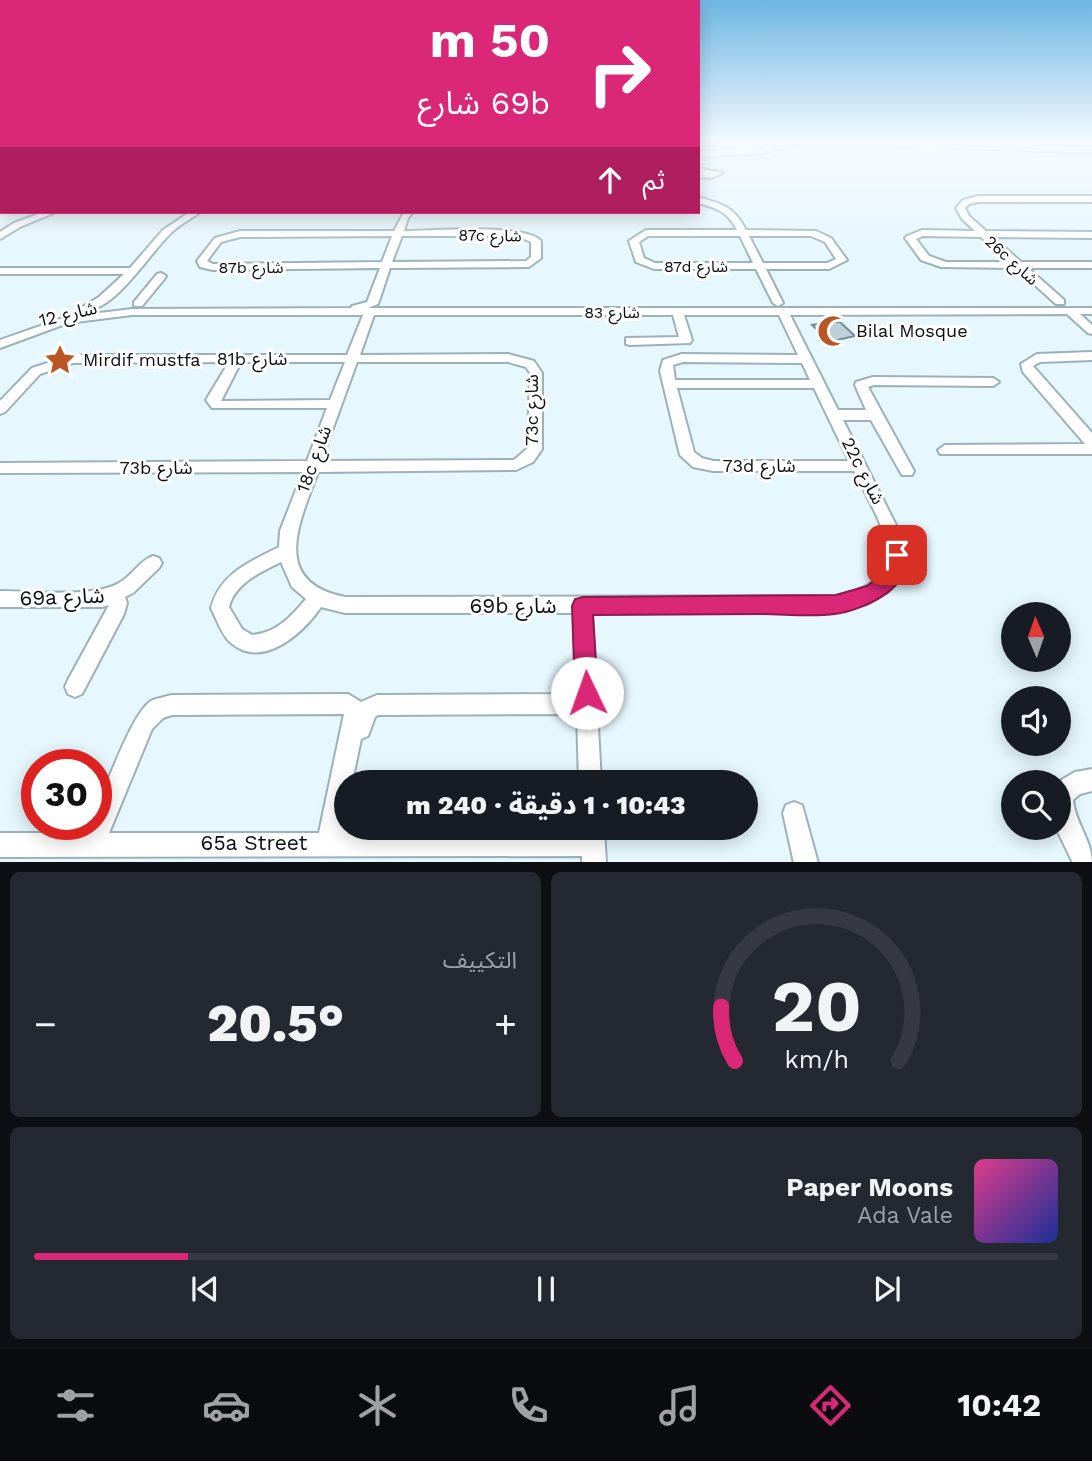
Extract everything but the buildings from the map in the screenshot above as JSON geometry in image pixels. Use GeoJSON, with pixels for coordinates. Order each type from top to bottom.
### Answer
{"type":"FeatureCollection","features":[{"type":"Feature","properties":{"kind":"street","name":"26c شارع"},"geometry":{"type":"LineString","coordinates":[[1092,199],[978,200],[962,205],[965,216],[1092,331]]}},
{"type":"Feature","properties":{"kind":"street","name":"22c شارع"},"geometry":{"type":"LineString","coordinates":[[700,201],[727,210],[744,233],[890,523],[897,555],[894,570],[886,583],[873,594],[836,604]]}},
{"type":"Feature","properties":{"kind":"street"},"geometry":{"type":"LineString","coordinates":[[0,233],[24,214]]}},
{"type":"Feature","properties":{"kind":"street"},"geometry":{"type":"LineString","coordinates":[[0,233],[47,214]]}},
{"type":"Feature","properties":{"kind":"street"},"geometry":{"type":"LineString","coordinates":[[87,308],[107,297],[176,223],[192,214]]}},
{"type":"Feature","properties":{"kind":"street","name":"18c شارع"},"geometry":{"type":"LineString","coordinates":[[286,551],[288,531],[406,215]]}},
{"type":"Feature","properties":{"kind":"street","name":"87d شارع"},"geometry":{"type":"LineString","coordinates":[[744,233],[650,233],[639,235],[635,241],[640,260],[650,266],[760,266]]}},
{"type":"Feature","properties":{"kind":"street"},"geometry":{"type":"LineString","coordinates":[[744,233],[818,234],[832,243],[842,260],[829,266],[760,266]]}},
{"type":"Feature","properties":{"kind":"street"},"geometry":{"type":"LineString","coordinates":[[1092,235],[918,233],[910,240],[925,258],[939,264],[1092,265]]}},
{"type":"Feature","properties":{"kind":"street","name":"87b شارع"},"geometry":{"type":"LineString","coordinates":[[386,267],[213,267],[204,265],[202,261],[218,240],[234,234],[398,234]]}},
{"type":"Feature","properties":{"kind":"street","name":"87c شارع"},"geometry":{"type":"LineString","coordinates":[[386,267],[521,266],[533,262],[537,255],[535,239],[523,234],[398,234]]}},
{"type":"Feature","properties":{"kind":"street"},"geometry":{"type":"LineString","coordinates":[[0,271],[131,271]]}},
{"type":"Feature","properties":{"kind":"street"},"geometry":{"type":"LineString","coordinates":[[135,308],[161,276]]}},
{"type":"Feature","properties":{"kind":"street"},"geometry":{"type":"LineString","coordinates":[[107,297],[121,304]]}},
{"type":"Feature","properties":{"kind":"street","name":"شارع 83"},"geometry":{"type":"LineString","coordinates":[[1065,307],[1092,302]]}},
{"type":"Feature","properties":{"kind":"street","name":"شارع 12"},"geometry":{"type":"LineString","coordinates":[[0,335],[44,318],[87,308],[121,304],[135,308]]}},
{"type":"Feature","properties":{"kind":"street","name":"شارع 83"},"geometry":{"type":"LineString","coordinates":[[135,308],[1065,307],[1092,311]]}},
{"type":"Feature","properties":{"kind":"street","name":"شارع 83"},"geometry":{"type":"LineString","coordinates":[[135,308],[299,313],[370,308],[678,312],[781,308]]}},
{"type":"Feature","properties":{"kind":"street","name":"شارع 12"},"geometry":{"type":"LineString","coordinates":[[0,344],[66,320],[135,308]]}},
{"type":"Feature","properties":{"kind":"street"},"geometry":{"type":"LineString","coordinates":[[630,341],[686,340],[678,312]]}},
{"type":"Feature","properties":{"kind":"street"},"geometry":{"type":"LineString","coordinates":[[1092,356],[1037,358],[1027,364],[1027,369],[1092,442]]}},
{"type":"Feature","properties":{"kind":"street","name":"81b شارع"},"geometry":{"type":"LineString","coordinates":[[0,409],[30,376],[53,363],[72,359],[352,358]]}},
{"type":"Feature","properties":{"kind":"street","name":"73c شارع"},"geometry":{"type":"LineString","coordinates":[[312,468],[508,466],[528,458],[535,449],[536,373],[524,360],[352,358]]}},
{"type":"Feature","properties":{"kind":"street"},"geometry":{"type":"LineString","coordinates":[[237,359],[213,400],[217,405],[334,404]]}},
{"type":"Feature","properties":{"kind":"street"},"geometry":{"type":"LineString","coordinates":[[807,359],[676,359],[665,367],[669,384],[820,384]]}},
{"type":"Feature","properties":{"kind":"street"},"geometry":{"type":"LineString","coordinates":[[907,471],[861,388],[864,382],[993,382]]}},
{"type":"Feature","properties":{"kind":"street","name":"73d شارع"},"geometry":{"type":"LineString","coordinates":[[669,384],[684,450],[698,463],[713,466],[860,466]]}},
{"type":"Feature","properties":{"kind":"street"},"geometry":{"type":"LineString","coordinates":[[835,415],[876,415]]}},
{"type":"Feature","properties":{"kind":"street"},"geometry":{"type":"LineString","coordinates":[[945,450],[1092,449]]}},
{"type":"Feature","properties":{"kind":"street","name":"73b شارع"},"geometry":{"type":"LineString","coordinates":[[0,468],[312,468]]}},
{"type":"Feature","properties":{"kind":"street"},"geometry":{"type":"LineString","coordinates":[[286,551],[290,573],[297,583],[318,597],[296,624],[271,640],[250,644],[234,635],[220,608],[225,591],[235,581],[286,551]]}},
{"type":"Feature","properties":{"kind":"street","name":"69a شارع"},"geometry":{"type":"LineString","coordinates":[[0,599],[96,600],[115,595],[153,563]]}},
{"type":"Feature","properties":{"kind":"street"},"geometry":{"type":"LineString","coordinates":[[75,687],[115,614],[118,603],[115,595]]}},
{"type":"Feature","properties":{"kind":"street","name":"69b شارع"},"geometry":{"type":"LineString","coordinates":[[318,597],[345,605],[836,604]]}},
{"type":"Feature","properties":{"kind":"street"},"geometry":{"type":"LineString","coordinates":[[583,606],[590,770]]}},
{"type":"Feature","properties":{"kind":"street"},"geometry":{"type":"LineString","coordinates":[[93,844],[145,722],[157,709],[172,705],[348,704],[354,709],[355,716],[333,843]]}},
{"type":"Feature","properties":{"kind":"street"},"geometry":{"type":"LineString","coordinates":[[353,770],[364,714],[373,706],[587,704]]}},
{"type":"Feature","properties":{"kind":"street"},"geometry":{"type":"LineString","coordinates":[[1085,862],[1065,823],[1061,808],[1062,796],[1068,786],[1091,780]]}},
{"type":"Feature","properties":{"kind":"street"},"geometry":{"type":"LineString","coordinates":[[794,813],[806,862]]}},
{"type":"Feature","properties":{"kind":"street","name":"65a Street"},"geometry":{"type":"LineString","coordinates":[[0,845],[593,845]]}},
{"type":"Feature","properties":{"kind":"place","name":"Bilal Mosque"},"geometry":{"type":"Point","coordinates":[833,331]}},
{"type":"Feature","properties":{"kind":"place","name":"Mirdif mustfa"},"geometry":{"type":"Point","coordinates":[60,360]}},
{"type":"Feature","properties":{"kind":"route"},"geometry":{"type":"LineString","coordinates":[[587,693],[583,606],[836,604],[856,601],[873,594],[886,583],[894,570],[897,555]]}}]}
